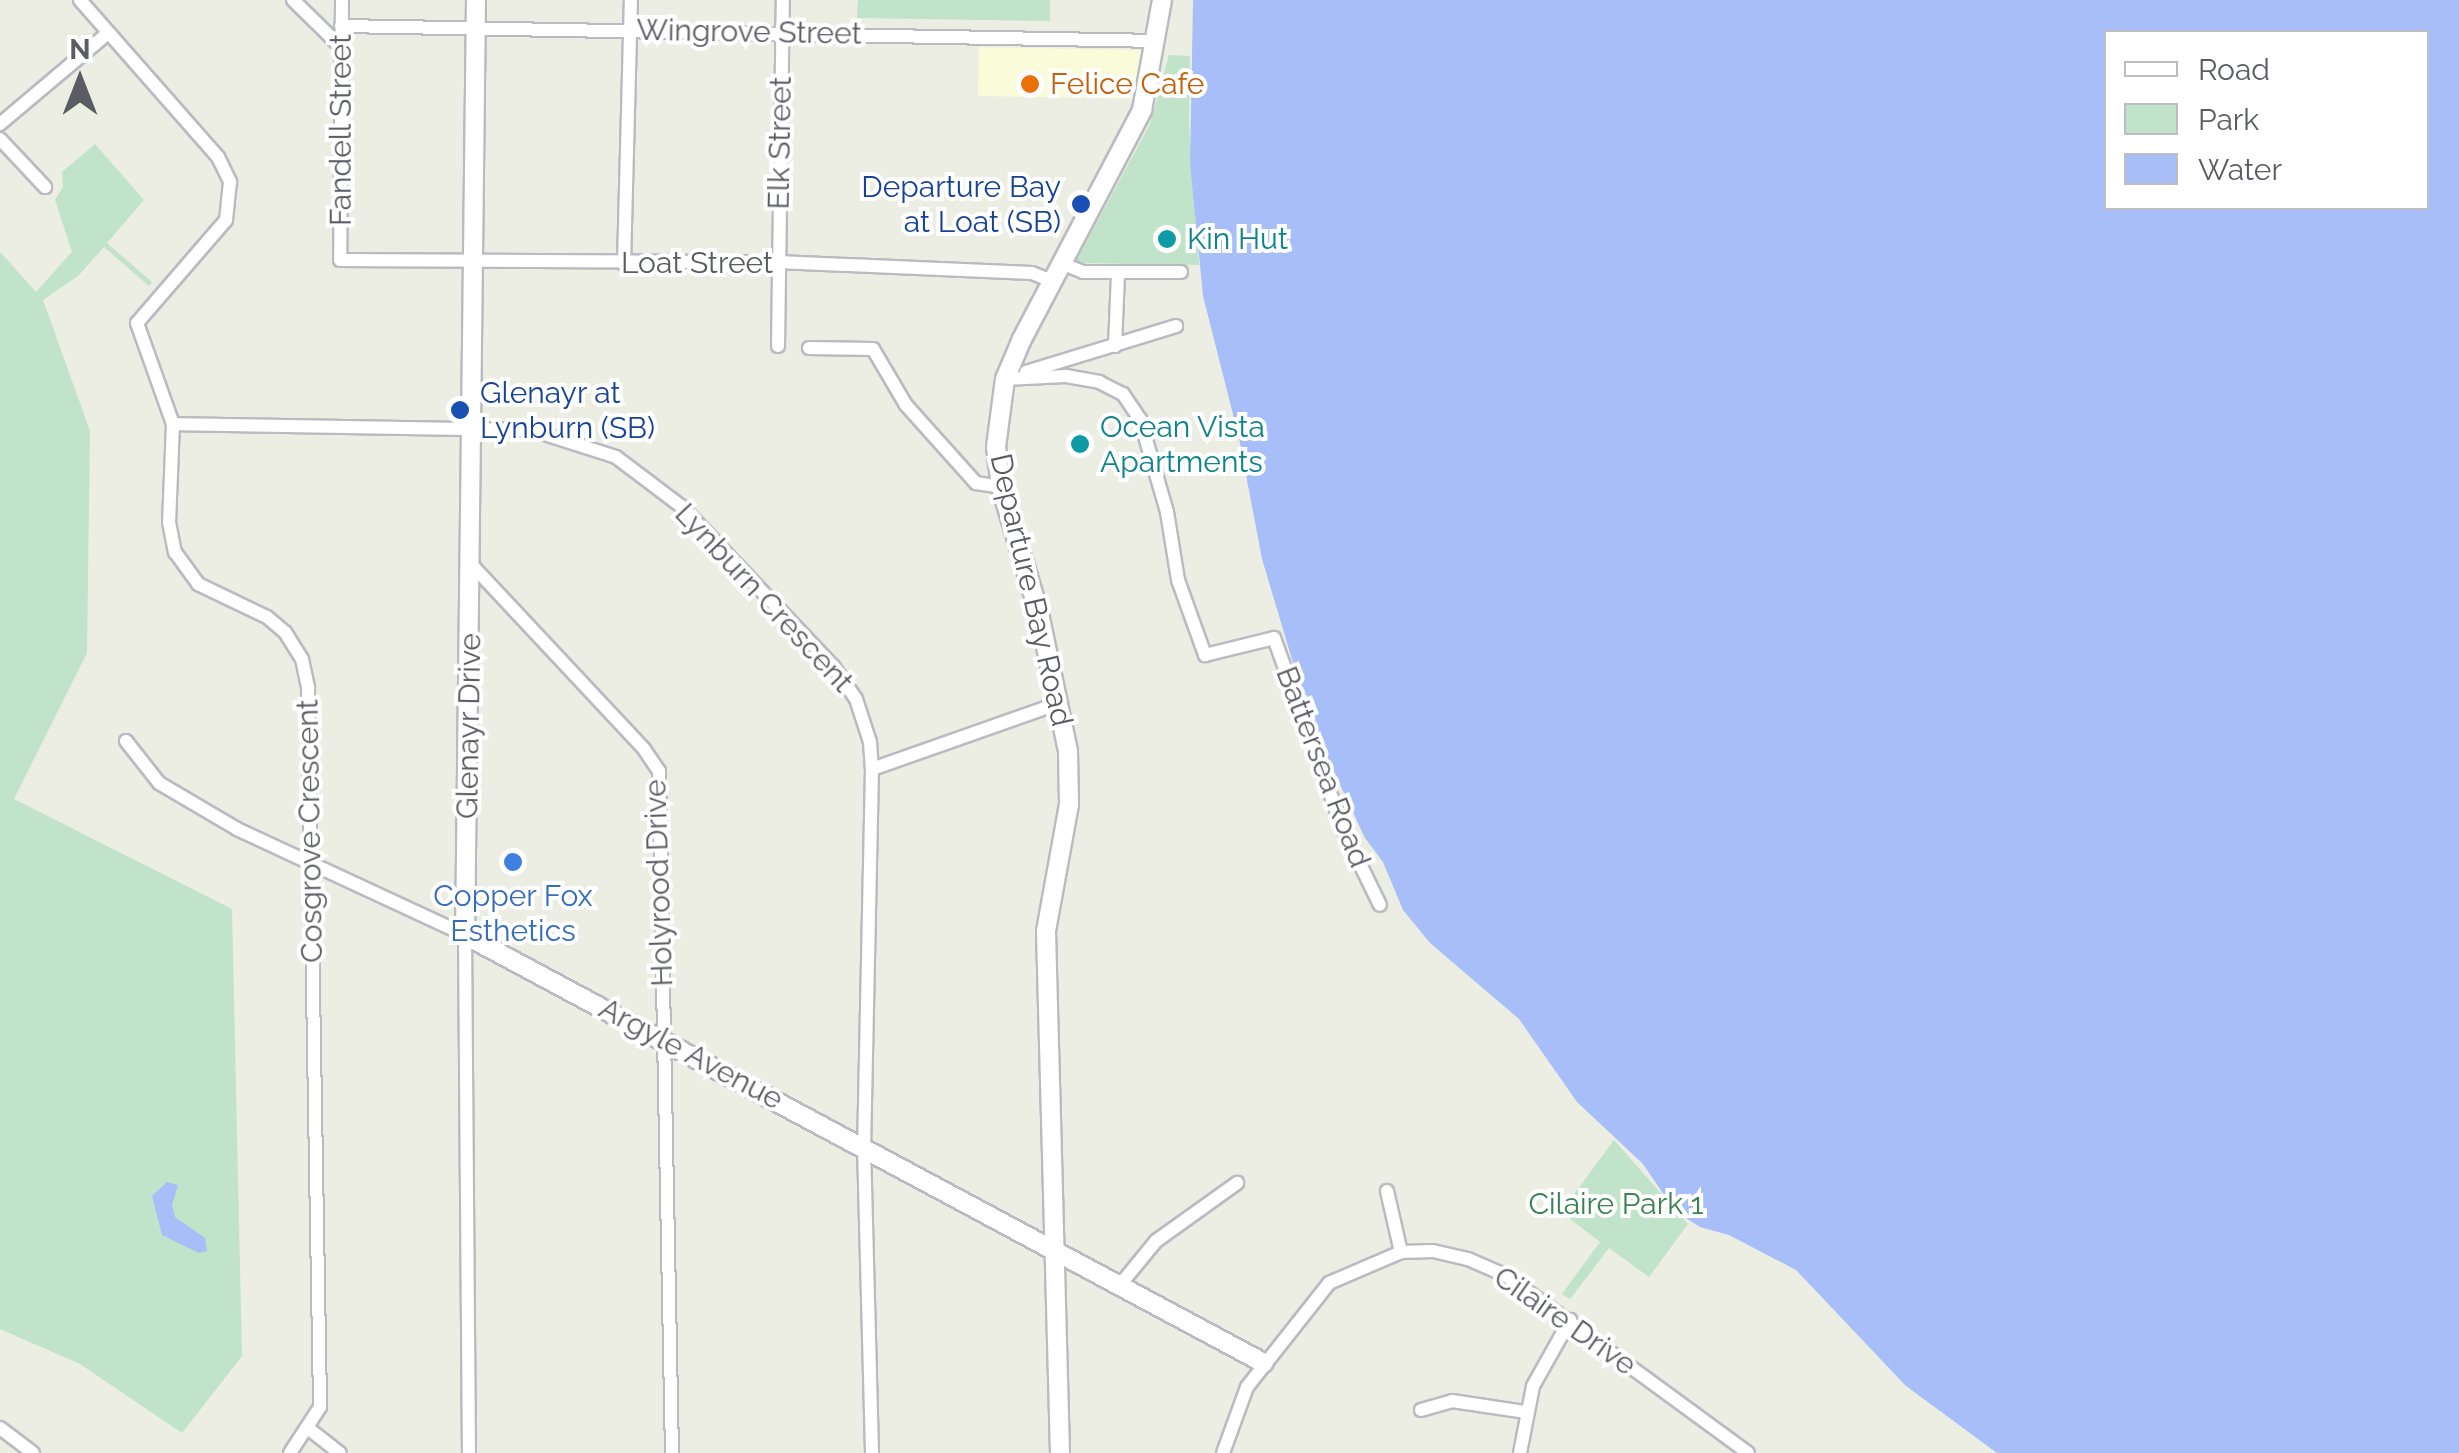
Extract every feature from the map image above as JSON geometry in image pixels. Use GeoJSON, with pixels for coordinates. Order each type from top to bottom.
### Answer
{"type":"FeatureCollection","features":[{"type":"Feature","properties":{"kind":"street","name":"Cosgrove Crescent"},"geometry":{"type":"LineString","coordinates":[[80,0],[218,157],[230,182],[226,220],[137,324],[173,424],[169,522],[184,570],[198,584],[267,617],[284,632],[302,659],[308,688],[320,1406],[309,1429],[290,1453]]}},
{"type":"Feature","properties":{"kind":"street"},"geometry":{"type":"LineString","coordinates":[[292,0],[341,48]]}},
{"type":"Feature","properties":{"kind":"street","name":"Fandell Street"},"geometry":{"type":"LineString","coordinates":[[340,260],[342,0]]}},
{"type":"Feature","properties":{"kind":"street","name":"Glenayr Drive"},"geometry":{"type":"LineString","coordinates":[[469,1453],[465,934],[476,0]]}},
{"type":"Feature","properties":{"kind":"street"},"geometry":{"type":"LineString","coordinates":[[624,264],[631,0]]}},
{"type":"Feature","properties":{"kind":"street","name":"Elk Street"},"geometry":{"type":"LineString","coordinates":[[778,346],[783,0]]}},
{"type":"Feature","properties":{"kind":"street","name":"Departure Bay Road"},"geometry":{"type":"LineString","coordinates":[[1060,1453],[1046,931],[1069,804],[1068,751],[1039,613],[1001,487],[996,447],[1005,378],[1142,110],[1162,0]]}},
{"type":"Feature","properties":{"kind":"street","name":"Wingrove Street"},"geometry":{"type":"LineString","coordinates":[[341,26],[1157,40]]}},
{"type":"Feature","properties":{"kind":"street"},"geometry":{"type":"LineString","coordinates":[[0,124],[108,32]]}},
{"type":"Feature","properties":{"kind":"street"},"geometry":{"type":"LineString","coordinates":[[0,139],[45,187]]}},
{"type":"Feature","properties":{"kind":"street","name":"Loat Street"},"geometry":{"type":"LineString","coordinates":[[340,260],[778,262],[1032,273],[1052,280]]}},
{"type":"Feature","properties":{"kind":"street"},"geometry":{"type":"LineString","coordinates":[[1062,263],[1083,272],[1182,272]]}},
{"type":"Feature","properties":{"kind":"street"},"geometry":{"type":"LineString","coordinates":[[1115,346],[1118,273]]}},
{"type":"Feature","properties":{"kind":"street"},"geometry":{"type":"LineString","coordinates":[[1005,378],[1176,326]]}},
{"type":"Feature","properties":{"kind":"street"},"geometry":{"type":"LineString","coordinates":[[809,348],[873,349],[906,406],[976,483],[1001,487]]}},
{"type":"Feature","properties":{"kind":"street","name":"Battersea Road"},"geometry":{"type":"LineString","coordinates":[[1005,378],[1066,376],[1099,382],[1124,394],[1140,420],[1167,512],[1178,580],[1206,656],[1274,638],[1344,831],[1380,905]]}},
{"type":"Feature","properties":{"kind":"street","name":"Lynburn Crescent"},"geometry":{"type":"LineString","coordinates":[[173,424],[532,430],[616,456],[649,478],[833,666],[856,699],[870,742],[872,770],[864,1146],[872,1453]]}},
{"type":"Feature","properties":{"kind":"street","name":"Holyrood Drive"},"geometry":{"type":"LineString","coordinates":[[471,564],[644,748],[659,772],[672,1453]]}},
{"type":"Feature","properties":{"kind":"street"},"geometry":{"type":"LineString","coordinates":[[872,770],[1058,703]]}},
{"type":"Feature","properties":{"kind":"street","name":"Argyle Avenue"},"geometry":{"type":"LineString","coordinates":[[126,740],[160,783],[310,866],[465,934],[1264,1364]]}},
{"type":"Feature","properties":{"kind":"street"},"geometry":{"type":"LineString","coordinates":[[1120,1286],[1156,1240],[1237,1182]]}},
{"type":"Feature","properties":{"kind":"street"},"geometry":{"type":"LineString","coordinates":[[1387,1191],[1401,1252]]}},
{"type":"Feature","properties":{"kind":"street","name":"Cilaire Drive"},"geometry":{"type":"LineString","coordinates":[[1222,1453],[1247,1387],[1328,1283],[1401,1252],[1468,1258],[1505,1274],[1748,1453]]}},
{"type":"Feature","properties":{"kind":"street"},"geometry":{"type":"LineString","coordinates":[[1520,1453],[1533,1386],[1570,1320]]}},
{"type":"Feature","properties":{"kind":"street"},"geometry":{"type":"LineString","coordinates":[[1421,1410],[1452,1401],[1526,1412]]}},
{"type":"Feature","properties":{"kind":"street"},"geometry":{"type":"LineString","coordinates":[[0,1428],[32,1453]]}},
{"type":"Feature","properties":{"kind":"street"},"geometry":{"type":"LineString","coordinates":[[309,1429],[340,1453]]}},
{"type":"Feature","properties":{"kind":"shaded area"},"geometry":{"type":"Polygon","coordinates":[[[979,47],[1144,50],[1143,99],[978,96],[979,47]]]}},
{"type":"Feature","properties":{"kind":"green space"},"geometry":{"type":"Polygon","coordinates":[[[858,0],[1050,0],[1050,21],[857,18],[858,0]]]}},
{"type":"Feature","properties":{"kind":"green space"},"geometry":{"type":"Polygon","coordinates":[[[1169,55],[1190,56],[1189,126],[1199,265],[1075,263],[1150,124],[1169,55]]]}},
{"type":"Feature","properties":{"kind":"green space"},"geometry":{"type":"Polygon","coordinates":[[[95,144],[144,200],[107,243],[152,282],[149,286],[104,247],[78,276],[43,300],[90,431],[87,653],[14,799],[232,909],[242,1356],[182,1433],[80,1364],[0,1329],[0,252],[36,292],[72,252],[55,200],[63,187],[62,172],[95,144]]]}},
{"type":"Feature","properties":{"kind":"green space","name":"Cilaire Park 1"},"geometry":{"type":"Polygon","coordinates":[[[1614,1140],[1688,1224],[1649,1277],[1609,1248],[1570,1299],[1562,1294],[1600,1242],[1561,1212],[1614,1140]]]}},
{"type":"Feature","properties":{"kind":"water"},"geometry":{"type":"Polygon","coordinates":[[[1193,0],[2459,0],[2459,1453],[1997,1453],[1906,1386],[1796,1270],[1729,1235],[1700,1227],[1675,1211],[1643,1164],[1577,1102],[1519,1019],[1430,943],[1403,910],[1383,862],[1365,838],[1311,723],[1262,559],[1239,438],[1203,296],[1190,163],[1193,0]]]}},
{"type":"Feature","properties":{"kind":"water"},"geometry":{"type":"Polygon","coordinates":[[[167,1182],[178,1185],[172,1205],[175,1217],[205,1238],[207,1251],[199,1253],[162,1235],[152,1196],[167,1182]]]}},
{"type":"Feature","properties":{"kind":"place","name":"Felice Cafe"},"geometry":{"type":"Point","coordinates":[1030,84]}},
{"type":"Feature","properties":{"kind":"place","name":"Departure Bay at Loat (SB)"},"geometry":{"type":"Point","coordinates":[1081,204]}},
{"type":"Feature","properties":{"kind":"place","name":"Kin Hut"},"geometry":{"type":"Point","coordinates":[1167,239]}},
{"type":"Feature","properties":{"kind":"place","name":"Glenayr at Lynburn (SB)"},"geometry":{"type":"Point","coordinates":[460,410]}},
{"type":"Feature","properties":{"kind":"place","name":"Ocean Vista Apartments"},"geometry":{"type":"Point","coordinates":[1080,444]}},
{"type":"Feature","properties":{"kind":"place","name":"Copper Fox Esthetics"},"geometry":{"type":"Point","coordinates":[513,862]}}]}
